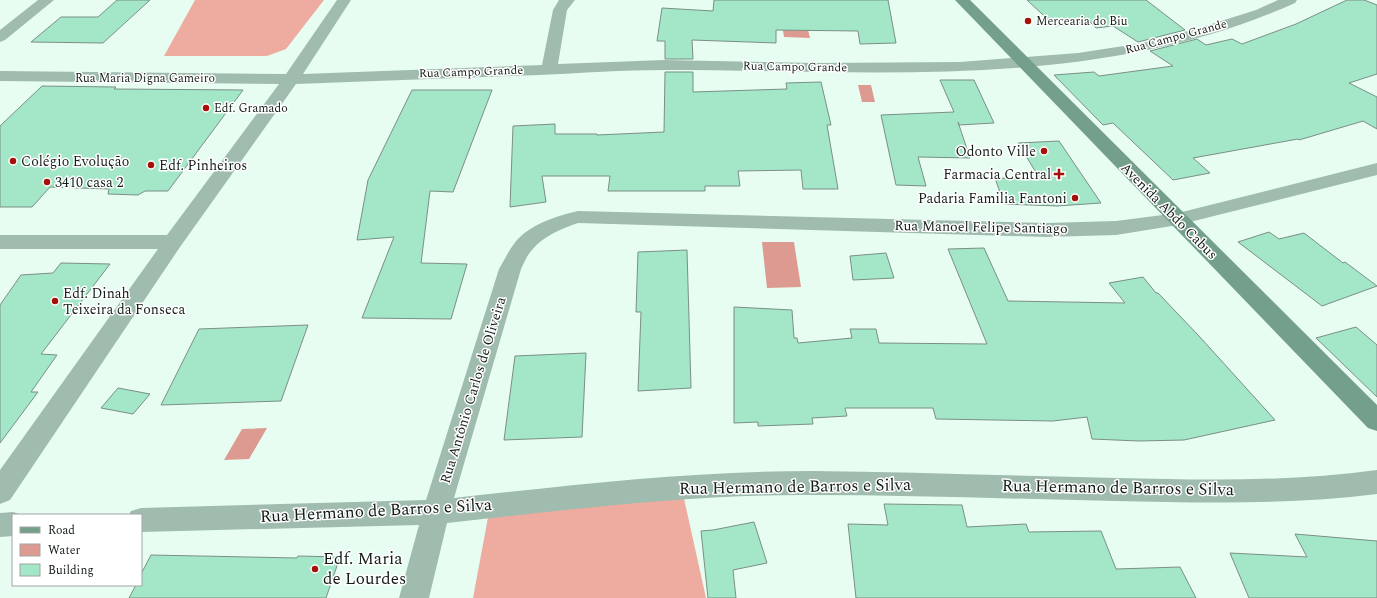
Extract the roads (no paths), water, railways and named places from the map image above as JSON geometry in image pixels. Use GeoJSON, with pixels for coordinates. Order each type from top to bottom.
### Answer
{"type":"FeatureCollection","features":[{"type":"Feature","properties":{"kind":"main road","name":"Avenida Abdo Cabus"},"geometry":{"type":"LineString","coordinates":[[962,0],[1377,421]]}},
{"type":"Feature","properties":{"kind":"street"},"geometry":{"type":"LineString","coordinates":[[0,37],[46,0]]}},
{"type":"Feature","properties":{"kind":"street"},"geometry":{"type":"LineString","coordinates":[[0,492],[173,242],[291,79],[344,0]]}},
{"type":"Feature","properties":{"kind":"street"},"geometry":{"type":"LineString","coordinates":[[549,69],[560,10],[568,0]]}},
{"type":"Feature","properties":{"kind":"street","name":"Rua Campo Grande"},"geometry":{"type":"LineString","coordinates":[[291,79],[664,65],[816,68],[960,67],[1078,58],[1144,47],[1204,31],[1254,15],[1290,0]]}},
{"type":"Feature","properties":{"kind":"street","name":"Rua Maria Digna Gameiro"},"geometry":{"type":"LineString","coordinates":[[0,76],[291,79]]}},
{"type":"Feature","properties":{"kind":"street","name":"Rua Manoel Felipe Santiago"},"geometry":{"type":"LineString","coordinates":[[578,217],[1046,230],[1116,228],[1178,219],[1377,169]]}},
{"type":"Feature","properties":{"kind":"street","name":"Rua Antônio Carlos de Oliveira"},"geometry":{"type":"LineString","coordinates":[[414,598],[436,512],[510,269],[525,244],[545,229],[558,222],[578,217]]}},
{"type":"Feature","properties":{"kind":"street"},"geometry":{"type":"LineString","coordinates":[[0,242],[173,242]]}},
{"type":"Feature","properties":{"kind":"street","name":"Rua Hermano de Barros e Silva"},"geometry":{"type":"LineString","coordinates":[[142,520],[436,512],[631,491],[731,484],[833,483],[1179,490],[1332,488],[1377,482]]}},
{"type":"Feature","properties":{"kind":"street"},"geometry":{"type":"LineString","coordinates":[[0,524],[12,524]]}},
{"type":"Feature","properties":{"kind":"water"},"geometry":{"type":"Polygon","coordinates":[[[782,24],[791,24],[793,30],[808,30],[810,38],[784,37],[782,24]]]}},
{"type":"Feature","properties":{"kind":"water"},"geometry":{"type":"Polygon","coordinates":[[[858,85],[871,85],[875,102],[862,102],[858,85]]]}},
{"type":"Feature","properties":{"kind":"water"},"geometry":{"type":"Polygon","coordinates":[[[762,242],[794,242],[801,287],[767,288],[762,242]]]}},
{"type":"Feature","properties":{"kind":"water"},"geometry":{"type":"Polygon","coordinates":[[[267,428],[249,459],[224,460],[242,429],[267,428]]]}},
{"type":"Feature","properties":{"kind":"place","name":"Mercearia do Biu"},"geometry":{"type":"Point","coordinates":[1028,21]}},
{"type":"Feature","properties":{"kind":"place","name":"Edf. Gramado"},"geometry":{"type":"Point","coordinates":[206,108]}},
{"type":"Feature","properties":{"kind":"place","name":"Odonto Ville"},"geometry":{"type":"Point","coordinates":[1044,151]}},
{"type":"Feature","properties":{"kind":"place","name":"Colégio Evolução"},"geometry":{"type":"Point","coordinates":[13,161]}},
{"type":"Feature","properties":{"kind":"place","name":"Edf. Pinheiros"},"geometry":{"type":"Point","coordinates":[151,165]}},
{"type":"Feature","properties":{"kind":"place","name":"Farmacia Central"},"geometry":{"type":"Point","coordinates":[1059,174]}},
{"type":"Feature","properties":{"kind":"place","name":"3410 casa 2"},"geometry":{"type":"Point","coordinates":[47,182]}},
{"type":"Feature","properties":{"kind":"place","name":"Padaria Familia Fantoni"},"geometry":{"type":"Point","coordinates":[1075,198]}},
{"type":"Feature","properties":{"kind":"place","name":"Edf. Dinah Teixeira da Fonseca"},"geometry":{"type":"Point","coordinates":[55,301]}},
{"type":"Feature","properties":{"kind":"place","name":"Edf. Maria de Lourdes"},"geometry":{"type":"Point","coordinates":[315,569]}}]}
